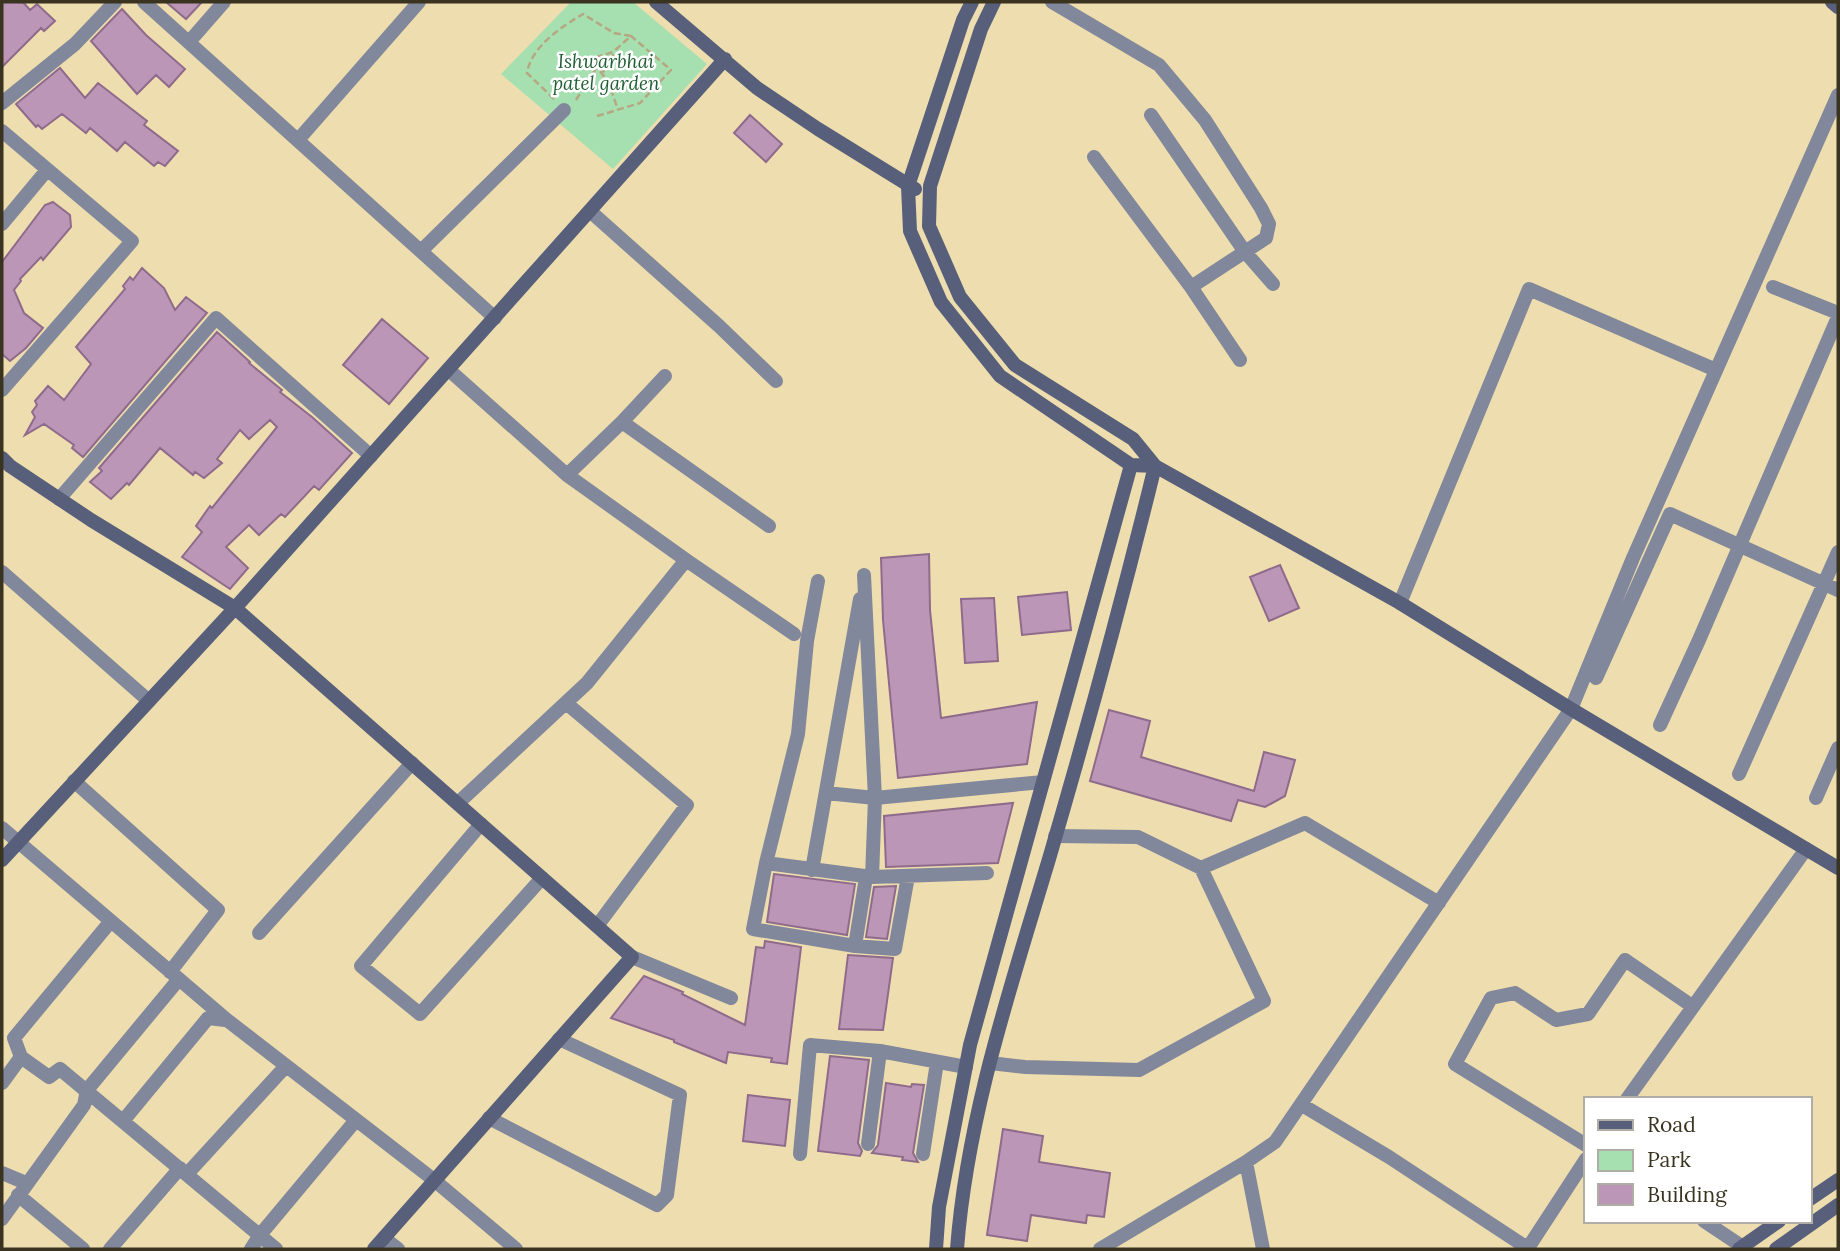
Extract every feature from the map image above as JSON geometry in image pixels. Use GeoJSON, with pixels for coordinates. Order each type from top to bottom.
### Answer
{"type":"FeatureCollection","features":[{"type":"Feature","properties":{"kind":"street"},"geometry":{"type":"LineString","coordinates":[[2,103],[75,44],[115,2]]}},
{"type":"Feature","properties":{"kind":"street"},"geometry":{"type":"LineString","coordinates":[[144,2],[495,318]]}},
{"type":"Feature","properties":{"kind":"street"},"geometry":{"type":"LineString","coordinates":[[189,42],[224,2]]}},
{"type":"Feature","properties":{"kind":"street"},"geometry":{"type":"LineString","coordinates":[[298,140],[419,2]]}},
{"type":"Feature","properties":{"kind":"street"},"geometry":{"type":"LineString","coordinates":[[656,2],[757,88],[908,186],[930,195]]}},
{"type":"Feature","properties":{"kind":"street"},"geometry":{"type":"LineString","coordinates":[[972,2],[963,20],[908,186],[910,231],[941,302],[1000,376],[1131,465],[1155,466]]}},
{"type":"Feature","properties":{"kind":"street"},"geometry":{"type":"LineString","coordinates":[[995,2],[981,29],[930,186],[929,226],[960,297],[1015,365],[1133,439],[1155,466],[1400,603],[1571,709],[1838,868]]}},
{"type":"Feature","properties":{"kind":"street"},"geometry":{"type":"LineString","coordinates":[[1052,2],[1159,65],[1205,120],[1269,224],[1266,238],[1191,287]]}},
{"type":"Feature","properties":{"kind":"street"},"geometry":{"type":"LineString","coordinates":[[1832,2],[1838,7]]}},
{"type":"Feature","properties":{"kind":"street"},"geometry":{"type":"LineString","coordinates":[[2,860],[449,370],[725,59]]}},
{"type":"Feature","properties":{"kind":"street"},"geometry":{"type":"LineString","coordinates":[[1100,1249],[1275,1142],[1571,709],[1633,558],[1838,95]]}},
{"type":"Feature","properties":{"kind":"street"},"geometry":{"type":"LineString","coordinates":[[421,251],[564,110]]}},
{"type":"Feature","properties":{"kind":"street"},"geometry":{"type":"LineString","coordinates":[[1151,115],[1245,252],[1273,284]]}},
{"type":"Feature","properties":{"kind":"street"},"geometry":{"type":"LineString","coordinates":[[2,131],[132,242],[2,390]]}},
{"type":"Feature","properties":{"kind":"street"},"geometry":{"type":"LineString","coordinates":[[1094,157],[1191,287],[1240,359]]}},
{"type":"Feature","properties":{"kind":"street"},"geometry":{"type":"LineString","coordinates":[[2,224],[47,170]]}},
{"type":"Feature","properties":{"kind":"street"},"geometry":{"type":"LineString","coordinates":[[591,212],[776,381]]}},
{"type":"Feature","properties":{"kind":"street"},"geometry":{"type":"LineString","coordinates":[[1660,725],[1838,315],[1773,287]]}},
{"type":"Feature","properties":{"kind":"street"},"geometry":{"type":"LineString","coordinates":[[1400,603],[1529,289],[1716,370]]}},
{"type":"Feature","properties":{"kind":"street"},"geometry":{"type":"LineString","coordinates":[[59,499],[216,318],[371,456]]}},
{"type":"Feature","properties":{"kind":"street"},"geometry":{"type":"LineString","coordinates":[[449,370],[567,475],[794,634]]}},
{"type":"Feature","properties":{"kind":"street"},"geometry":{"type":"LineString","coordinates":[[567,475],[665,376]]}},
{"type":"Feature","properties":{"kind":"street"},"geometry":{"type":"LineString","coordinates":[[622,422],[769,526]]}},
{"type":"Feature","properties":{"kind":"street"},"geometry":{"type":"LineString","coordinates":[[4,465],[234,608],[632,957],[731,998]]}},
{"type":"Feature","properties":{"kind":"street"},"geometry":{"type":"LineString","coordinates":[[936,1249],[939,1207],[966,1067],[1131,465]]}},
{"type":"Feature","properties":{"kind":"street"},"geometry":{"type":"LineString","coordinates":[[957,1249],[961,1200],[990,1063],[1055,836],[1155,466]]}},
{"type":"Feature","properties":{"kind":"street"},"geometry":{"type":"LineString","coordinates":[[1596,678],[1670,514],[1838,590]]}},
{"type":"Feature","properties":{"kind":"street"},"geometry":{"type":"LineString","coordinates":[[1739,774],[1838,552]]}},
{"type":"Feature","properties":{"kind":"street"},"geometry":{"type":"LineString","coordinates":[[458,803],[587,683],[686,560]]}},
{"type":"Feature","properties":{"kind":"street"},"geometry":{"type":"LineString","coordinates":[[2,572],[149,701]]}},
{"type":"Feature","properties":{"kind":"street"},"geometry":{"type":"LineString","coordinates":[[812,870],[864,575],[875,798],[869,877],[855,946]]}},
{"type":"Feature","properties":{"kind":"street"},"geometry":{"type":"LineString","coordinates":[[818,581],[807,642],[798,734],[766,863],[753,929],[855,946],[895,949],[908,876]]}},
{"type":"Feature","properties":{"kind":"street"},"geometry":{"type":"LineString","coordinates":[[566,703],[687,805],[597,926]]}},
{"type":"Feature","properties":{"kind":"street"},"geometry":{"type":"LineString","coordinates":[[1816,798],[1838,748]]}},
{"type":"Feature","properties":{"kind":"street"},"geometry":{"type":"LineString","coordinates":[[258,933],[412,763]]}},
{"type":"Feature","properties":{"kind":"street"},"geometry":{"type":"LineString","coordinates":[[2,1219],[84,1105],[87,1090],[174,975],[218,910],[74,781]]}},
{"type":"Feature","properties":{"kind":"street"},"geometry":{"type":"LineString","coordinates":[[826,793],[875,798],[1043,782]]}},
{"type":"Feature","properties":{"kind":"street"},"geometry":{"type":"LineString","coordinates":[[1201,868],[1305,823],[1439,903]]}},
{"type":"Feature","properties":{"kind":"street"},"geometry":{"type":"LineString","coordinates":[[481,824],[361,966],[420,1014],[542,878]]}},
{"type":"Feature","properties":{"kind":"street"},"geometry":{"type":"LineString","coordinates":[[2,828],[227,1020],[434,1180],[516,1249]]}},
{"type":"Feature","properties":{"kind":"street"},"geometry":{"type":"LineString","coordinates":[[990,1063],[1025,1067],[1139,1070],[1265,1002],[1201,868],[1138,837],[1055,836]]}},
{"type":"Feature","properties":{"kind":"street"},"geometry":{"type":"LineString","coordinates":[[1628,1097],[1806,849]]}},
{"type":"Feature","properties":{"kind":"street"},"geometry":{"type":"LineString","coordinates":[[766,863],[869,877],[987,873]]}},
{"type":"Feature","properties":{"kind":"street"},"geometry":{"type":"LineString","coordinates":[[111,921],[14,1038],[21,1057],[49,1077],[60,1069],[276,1249]]}},
{"type":"Feature","properties":{"kind":"street"},"geometry":{"type":"LineString","coordinates":[[398,1249],[379,1244],[632,957]]}},
{"type":"Feature","properties":{"kind":"street"},"geometry":{"type":"LineString","coordinates":[[1584,1144],[1454,1064],[1490,998],[1515,993],[1556,1020],[1588,1014],[1625,960],[1692,1006]]}},
{"type":"Feature","properties":{"kind":"street"},"geometry":{"type":"LineString","coordinates":[[123,1121],[208,1018],[227,1020]]}},
{"type":"Feature","properties":{"kind":"street"},"geometry":{"type":"LineString","coordinates":[[489,1118],[657,1205],[667,1195],[680,1095],[559,1039]]}},
{"type":"Feature","properties":{"kind":"street"},"geometry":{"type":"LineString","coordinates":[[800,1154],[810,1045],[880,1051],[966,1067]]}},
{"type":"Feature","properties":{"kind":"street"},"geometry":{"type":"LineString","coordinates":[[868,1144],[880,1051]]}},
{"type":"Feature","properties":{"kind":"street"},"geometry":{"type":"LineString","coordinates":[[2,1083],[21,1057]]}},
{"type":"Feature","properties":{"kind":"street"},"geometry":{"type":"LineString","coordinates":[[923,1154],[937,1062]]}},
{"type":"Feature","properties":{"kind":"street"},"geometry":{"type":"LineString","coordinates":[[110,1249],[286,1066]]}},
{"type":"Feature","properties":{"kind":"street"},"geometry":{"type":"LineString","coordinates":[[1302,1105],[1389,1157],[1529,1249],[1584,1162]]}},
{"type":"Feature","properties":{"kind":"street"},"geometry":{"type":"LineString","coordinates":[[251,1249],[356,1120]]}},
{"type":"Feature","properties":{"kind":"street"},"geometry":{"type":"LineString","coordinates":[[1246,1162],[1263,1249]]}},
{"type":"Feature","properties":{"kind":"street"},"geometry":{"type":"LineString","coordinates":[[2,1173],[83,1249]]}},
{"type":"Feature","properties":{"kind":"street"},"geometry":{"type":"LineString","coordinates":[[1812,1198],[1838,1180]]}},
{"type":"Feature","properties":{"kind":"street"},"geometry":{"type":"LineString","coordinates":[[1776,1249],[1838,1205]]}},
{"type":"Feature","properties":{"kind":"street"},"geometry":{"type":"LineString","coordinates":[[1707,1223],[1741,1248],[1776,1223]]}},
{"type":"Feature","properties":{"kind":"path"},"geometry":{"type":"LineString","coordinates":[[597,116],[640,103],[671,71],[631,36],[614,33],[583,14],[562,26],[529,59],[527,73],[564,110],[573,105],[597,67],[597,57],[612,52],[631,36]]}},
{"type":"Feature","properties":{"kind":"path"},"geometry":{"type":"LineString","coordinates":[[597,67],[605,72],[612,64],[612,52]]}},
{"type":"Feature","properties":{"kind":"path"},"geometry":{"type":"LineString","coordinates":[[597,67],[609,83],[618,110]]}},
{"type":"Feature","properties":{"kind":"green space","name":"Ishwarbhai patel garden"},"geometry":{"type":"Polygon","coordinates":[[[571,2],[633,2],[707,64],[613,169],[501,74],[571,2]]]}},
{"type":"Feature","properties":{"kind":"building"},"geometry":{"type":"Polygon","coordinates":[[[2,2],[23,2],[30,10],[37,4],[55,21],[44,31],[41,28],[2,67],[2,2]]]}},
{"type":"Feature","properties":{"kind":"building"},"geometry":{"type":"Polygon","coordinates":[[[166,2],[202,2],[186,19],[166,2]]]}},
{"type":"Feature","properties":{"kind":"building"},"geometry":{"type":"Polygon","coordinates":[[[122,9],[146,35],[185,69],[169,87],[156,75],[137,94],[91,41],[122,9]]]}},
{"type":"Feature","properties":{"kind":"building"},"geometry":{"type":"Polygon","coordinates":[[[60,68],[85,98],[98,83],[147,121],[144,125],[178,151],[165,166],[158,162],[154,166],[125,142],[117,151],[90,128],[86,133],[62,114],[42,129],[38,125],[36,127],[16,104],[60,68]]]}},
{"type":"Feature","properties":{"kind":"building"},"geometry":{"type":"Polygon","coordinates":[[[750,115],[782,144],[766,162],[734,133],[750,115]]]}},
{"type":"Feature","properties":{"kind":"building"},"geometry":{"type":"Polygon","coordinates":[[[53,202],[70,215],[71,227],[43,260],[41,257],[20,279],[14,290],[24,313],[43,328],[26,348],[10,361],[2,354],[2,262],[45,205],[53,202]]]}},
{"type":"Feature","properties":{"kind":"building"},"geometry":{"type":"Polygon","coordinates":[[[142,268],[164,288],[175,310],[186,297],[207,313],[83,457],[72,448],[74,445],[44,424],[25,435],[35,417],[32,412],[37,405],[35,401],[48,386],[64,400],[91,364],[76,347],[125,289],[123,286],[130,277],[133,280],[142,268]]]}},
{"type":"Feature","properties":{"kind":"building"},"geometry":{"type":"Polygon","coordinates":[[[382,319],[428,358],[389,404],[343,365],[382,319]]]}},
{"type":"Feature","properties":{"kind":"building"},"geometry":{"type":"Polygon","coordinates":[[[217,332],[282,390],[280,392],[352,453],[319,490],[314,486],[285,517],[281,514],[259,535],[249,525],[226,547],[248,568],[230,589],[182,557],[202,532],[196,526],[210,506],[212,508],[277,427],[270,420],[249,439],[240,430],[217,459],[222,463],[204,478],[195,472],[193,475],[160,448],[129,485],[127,483],[111,499],[90,482],[102,471],[99,468],[217,332]]]}},
{"type":"Feature","properties":{"kind":"building"},"geometry":{"type":"Polygon","coordinates":[[[929,554],[930,610],[941,718],[1037,702],[1027,764],[898,778],[883,620],[881,558],[929,554]]]}},
{"type":"Feature","properties":{"kind":"building"},"geometry":{"type":"Polygon","coordinates":[[[1280,565],[1299,608],[1269,621],[1250,577],[1280,565]]]}},
{"type":"Feature","properties":{"kind":"building"},"geometry":{"type":"Polygon","coordinates":[[[1067,592],[1071,630],[1022,635],[1018,597],[1067,592]]]}},
{"type":"Feature","properties":{"kind":"building"},"geometry":{"type":"Polygon","coordinates":[[[994,598],[998,661],[965,663],[961,599],[994,598]]]}},
{"type":"Feature","properties":{"kind":"building"},"geometry":{"type":"Polygon","coordinates":[[[1109,710],[1150,721],[1141,757],[1254,791],[1264,752],[1295,760],[1285,796],[1265,807],[1238,800],[1231,821],[1090,781],[1109,710]]]}},
{"type":"Feature","properties":{"kind":"building"},"geometry":{"type":"Polygon","coordinates":[[[1013,803],[998,863],[886,867],[884,816],[1013,803]]]}},
{"type":"Feature","properties":{"kind":"building"},"geometry":{"type":"Polygon","coordinates":[[[774,874],[855,884],[847,935],[767,922],[774,874]]]}},
{"type":"Feature","properties":{"kind":"building"},"geometry":{"type":"Polygon","coordinates":[[[896,886],[887,939],[866,937],[874,887],[896,886]]]}},
{"type":"Feature","properties":{"kind":"building"},"geometry":{"type":"Polygon","coordinates":[[[765,941],[801,947],[787,1064],[771,1062],[772,1058],[728,1052],[726,1063],[674,1040],[611,1018],[644,976],[683,992],[682,994],[745,1025],[756,947],[764,948],[765,941]]]}},
{"type":"Feature","properties":{"kind":"building"},"geometry":{"type":"Polygon","coordinates":[[[848,955],[893,958],[883,1030],[839,1029],[848,955]]]}},
{"type":"Feature","properties":{"kind":"building"},"geometry":{"type":"Polygon","coordinates":[[[830,1056],[869,1060],[858,1143],[862,1151],[860,1156],[818,1151],[830,1056]]]}},
{"type":"Feature","properties":{"kind":"building"},"geometry":{"type":"Polygon","coordinates":[[[886,1083],[911,1087],[912,1084],[924,1085],[913,1153],[918,1162],[872,1153],[878,1145],[886,1083]]]}},
{"type":"Feature","properties":{"kind":"building"},"geometry":{"type":"Polygon","coordinates":[[[748,1095],[790,1100],[785,1146],[743,1141],[748,1095]]]}},
{"type":"Feature","properties":{"kind":"building"},"geometry":{"type":"Polygon","coordinates":[[[1003,1129],[1043,1136],[1039,1162],[1110,1173],[1104,1217],[1087,1215],[1086,1223],[1031,1215],[1027,1241],[987,1235],[1003,1129]]]}}]}
